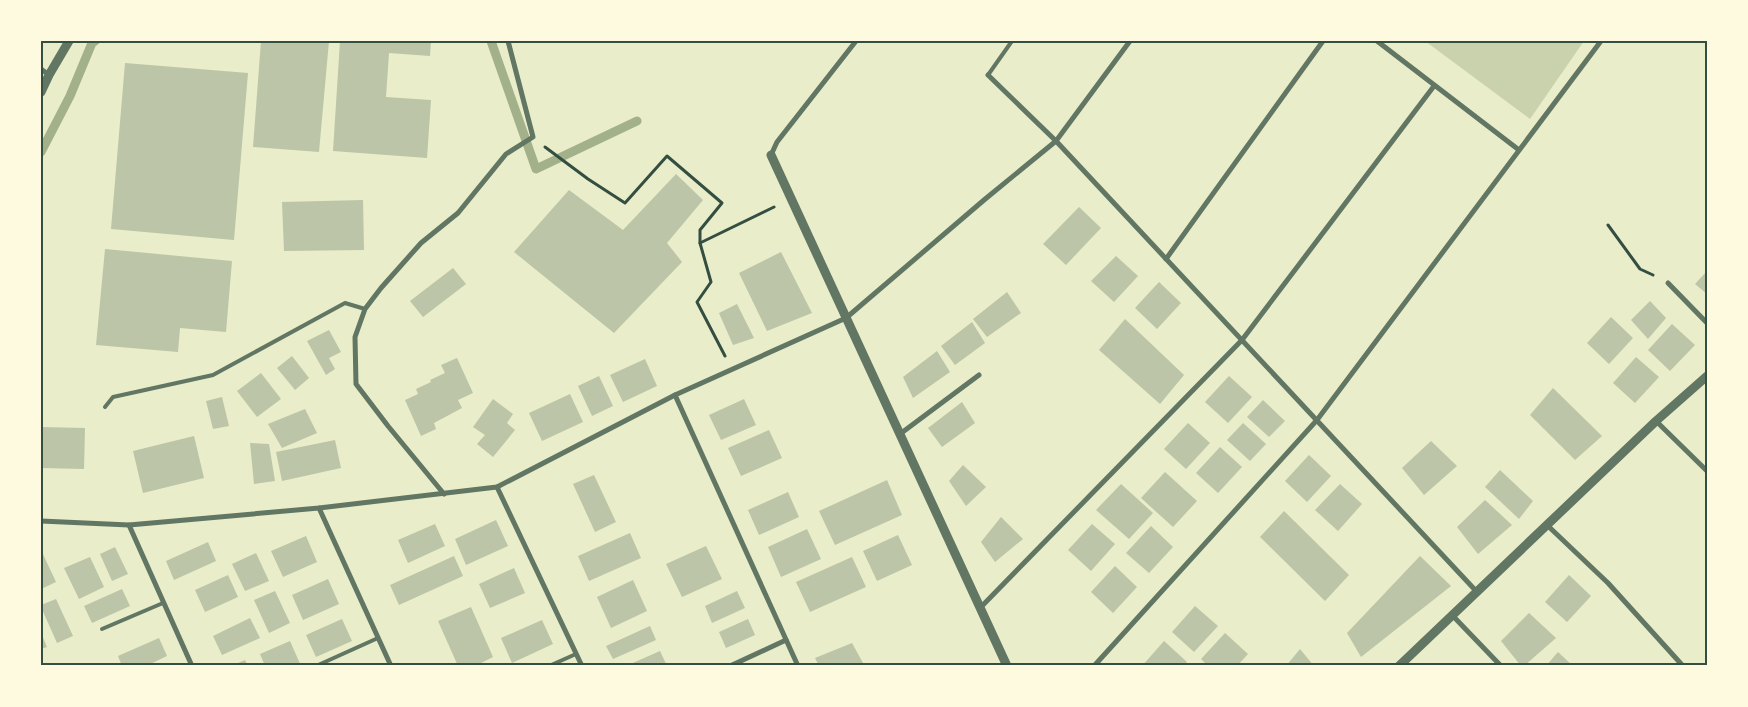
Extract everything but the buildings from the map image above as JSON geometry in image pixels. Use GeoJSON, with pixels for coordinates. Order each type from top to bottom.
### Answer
{"type":"FeatureCollection","features":[{"type":"Feature","properties":{"kind":"street"},"geometry":{"type":"LineString","coordinates":[[41,92],[45,72],[69,41]]}},
{"type":"Feature","properties":{"kind":"street"},"geometry":{"type":"LineString","coordinates":[[444,494],[356,384],[355,337],[364,309],[381,288],[421,243],[458,213],[506,154],[532,137],[508,41]]}},
{"type":"Feature","properties":{"kind":"street"},"geometry":{"type":"LineString","coordinates":[[856,41],[777,142],[771,155],[1007,666]]}},
{"type":"Feature","properties":{"kind":"street"},"geometry":{"type":"LineString","coordinates":[[41,521],[129,526],[319,508],[497,487],[675,395],[846,318],[1056,141],[1130,41]]}},
{"type":"Feature","properties":{"kind":"street"},"geometry":{"type":"LineString","coordinates":[[1166,259],[1323,41]]}},
{"type":"Feature","properties":{"kind":"street"},"geometry":{"type":"LineString","coordinates":[[1377,41],[1519,150]]}},
{"type":"Feature","properties":{"kind":"street"},"geometry":{"type":"LineString","coordinates":[[1094,666],[1317,420],[1601,41]]}},
{"type":"Feature","properties":{"kind":"street"},"geometry":{"type":"LineString","coordinates":[[988,75],[1056,141],[1477,592]]}},
{"type":"Feature","properties":{"kind":"street"},"geometry":{"type":"LineString","coordinates":[[980,608],[1242,340],[1434,86]]}},
{"type":"Feature","properties":{"kind":"street"},"geometry":{"type":"LineString","coordinates":[[1668,283],[1707,323]]}},
{"type":"Feature","properties":{"kind":"street"},"geometry":{"type":"LineString","coordinates":[[900,434],[979,375]]}},
{"type":"Feature","properties":{"kind":"street"},"geometry":{"type":"LineString","coordinates":[[1399,666],[1656,421],[1707,376]]}},
{"type":"Feature","properties":{"kind":"street"},"geometry":{"type":"LineString","coordinates":[[675,395],[798,666]]}},
{"type":"Feature","properties":{"kind":"street"},"geometry":{"type":"LineString","coordinates":[[1656,421],[1707,471]]}},
{"type":"Feature","properties":{"kind":"street"},"geometry":{"type":"LineString","coordinates":[[497,487],[582,666]]}},
{"type":"Feature","properties":{"kind":"street"},"geometry":{"type":"LineString","coordinates":[[319,508],[391,666]]}},
{"type":"Feature","properties":{"kind":"street"},"geometry":{"type":"LineString","coordinates":[[1548,525],[1608,583],[1683,666]]}},
{"type":"Feature","properties":{"kind":"street"},"geometry":{"type":"LineString","coordinates":[[129,526],[192,666]]}},
{"type":"Feature","properties":{"kind":"street"},"geometry":{"type":"LineString","coordinates":[[1452,615],[1501,666]]}},
{"type":"Feature","properties":{"kind":"street"},"geometry":{"type":"LineString","coordinates":[[730,666],[786,640]]}},
{"type":"Feature","properties":{"kind":"lane"},"geometry":{"type":"LineString","coordinates":[[988,75],[1012,41]]}},
{"type":"Feature","properties":{"kind":"lane"},"geometry":{"type":"LineString","coordinates":[[105,407],[113,397],[213,375],[345,303],[364,309]]}},
{"type":"Feature","properties":{"kind":"lane"},"geometry":{"type":"LineString","coordinates":[[102,629],[163,603]]}},
{"type":"Feature","properties":{"kind":"lane"},"geometry":{"type":"LineString","coordinates":[[316,666],[378,638]]}},
{"type":"Feature","properties":{"kind":"lane"},"geometry":{"type":"LineString","coordinates":[[549,666],[576,654]]}},
{"type":"Feature","properties":{"kind":"path"},"geometry":{"type":"LineString","coordinates":[[532,137],[588,179],[626,204],[667,156],[722,203],[700,230],[700,244],[711,282],[698,302],[727,361]]}},
{"type":"Feature","properties":{"kind":"path"},"geometry":{"type":"LineString","coordinates":[[700,244],[774,207]]}},
{"type":"Feature","properties":{"kind":"path"},"geometry":{"type":"LineString","coordinates":[[1608,225],[1640,269],[1668,283]]}},
{"type":"Feature","properties":{"kind":"green space"},"geometry":{"type":"Polygon","coordinates":[[[1425,41],[1584,41],[1530,119],[1425,41]]]}},
{"type":"Feature","properties":{"kind":"waterway"},"geometry":{"type":"LineString","coordinates":[[41,152],[70,96],[92,43],[95,41]]}},
{"type":"Feature","properties":{"kind":"waterway"},"geometry":{"type":"LineString","coordinates":[[491,41],[536,169],[637,121]]}}]}
